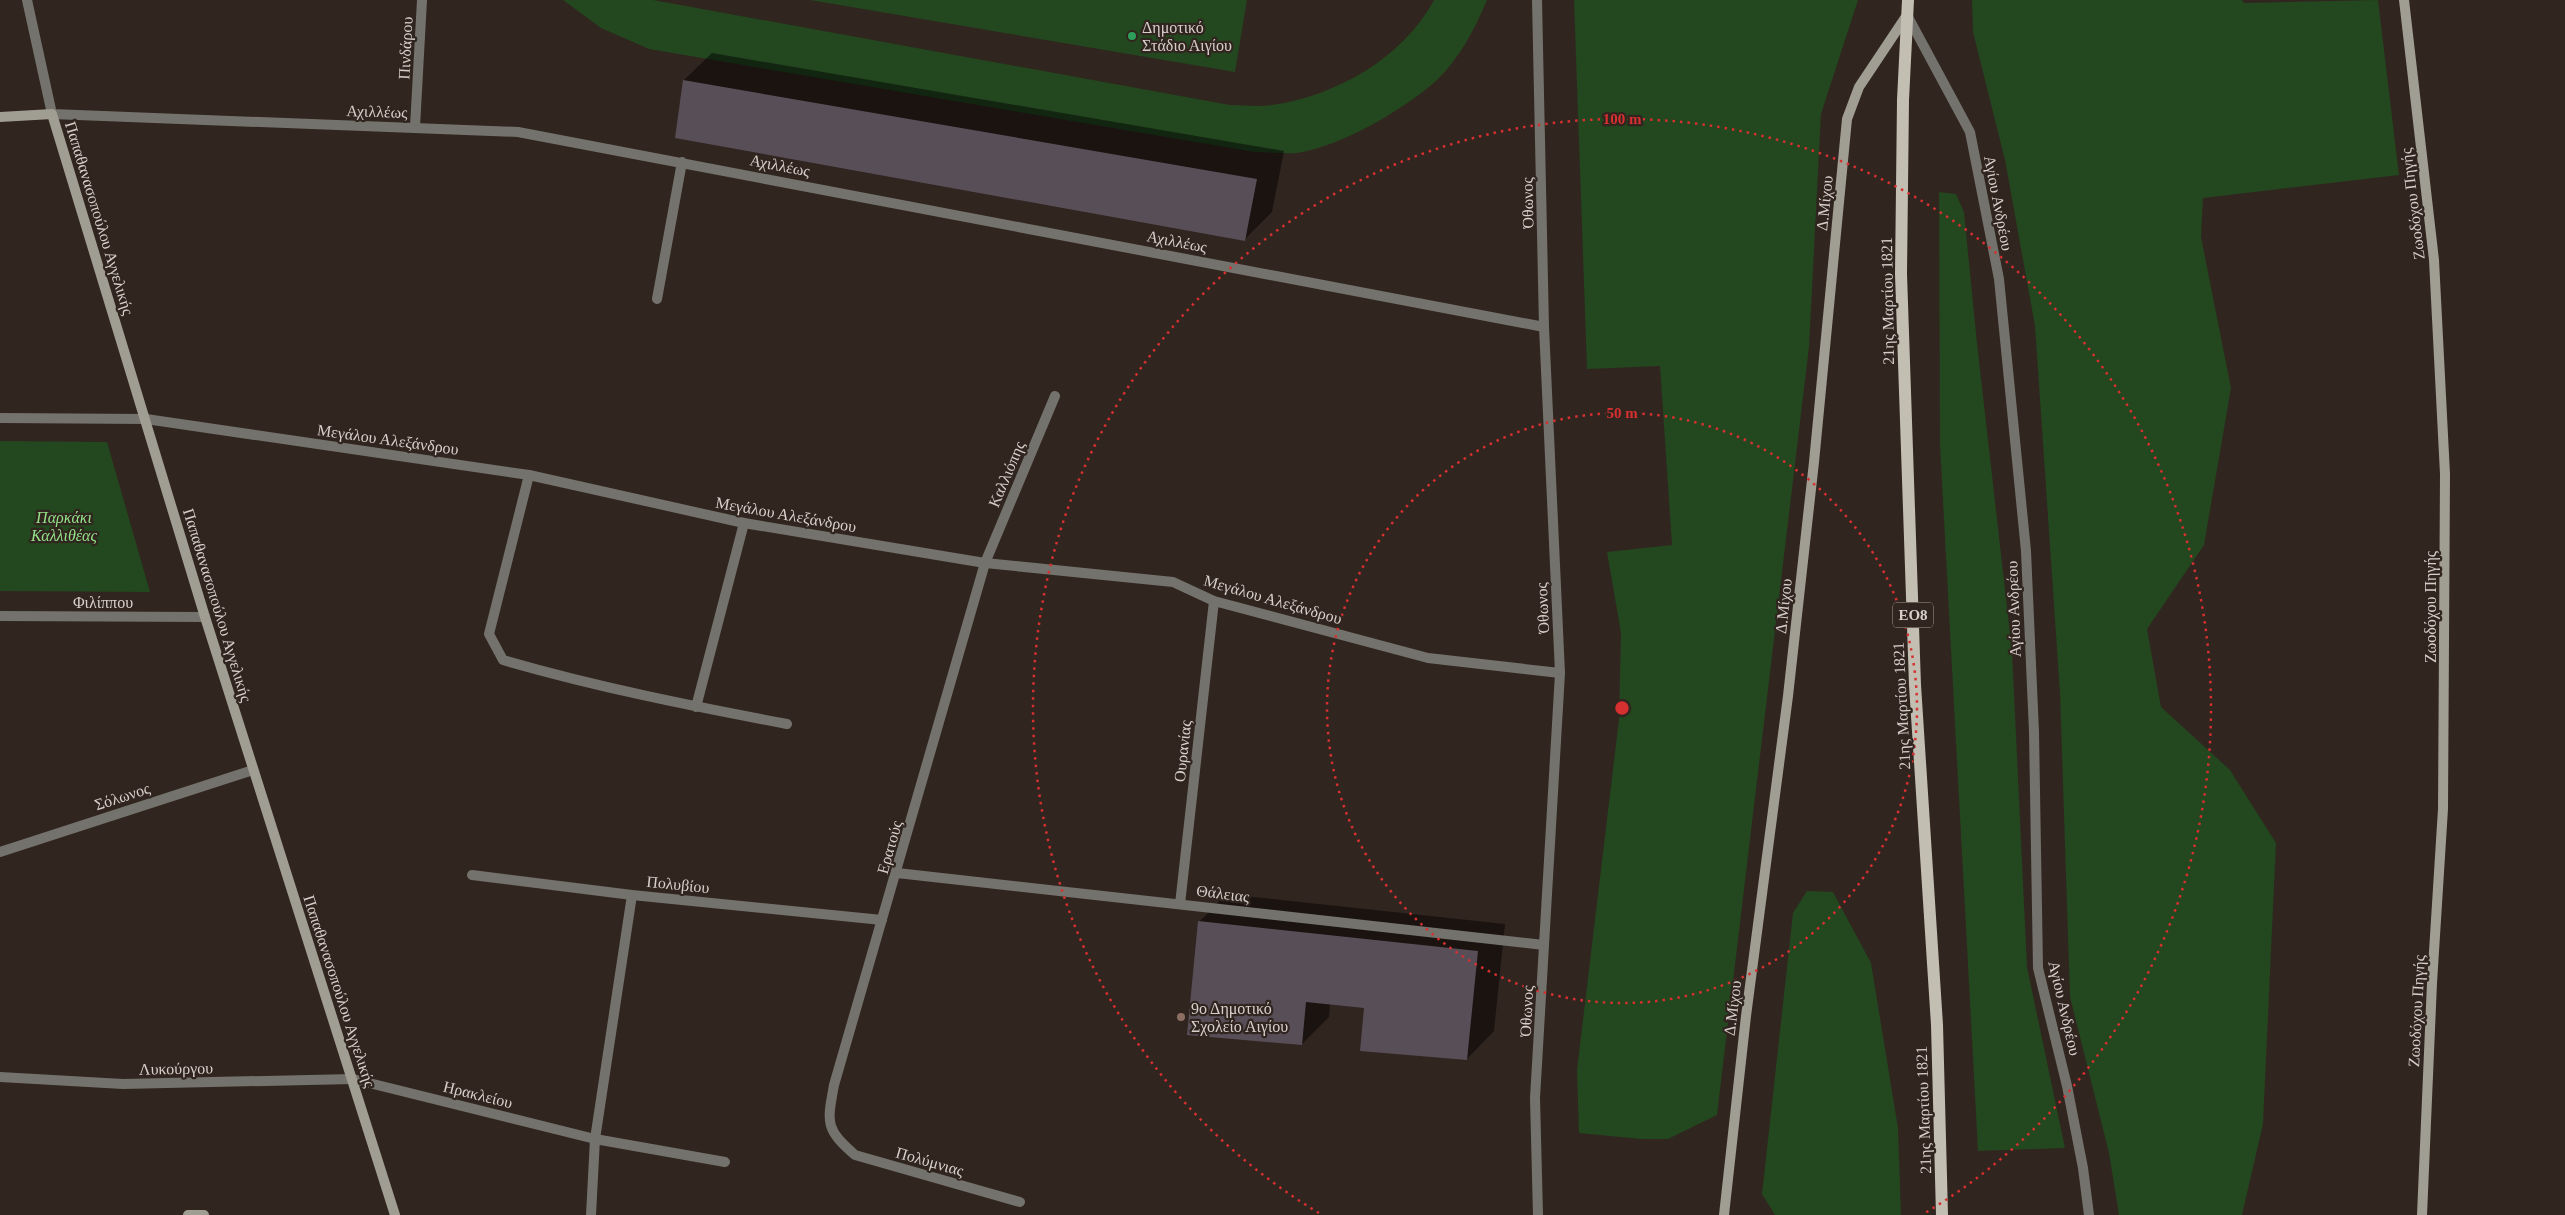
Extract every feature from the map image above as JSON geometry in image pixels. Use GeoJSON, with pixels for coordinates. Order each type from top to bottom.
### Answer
{"type":"FeatureCollection","features":[{"type":"Feature","properties":{"kind":"main road","name":"ΕΟ8"},"geometry":{"type":"LineString","coordinates":[[1907,15],[1908,0]]}},
{"type":"Feature","properties":{"kind":"main road","name":"21ης Μαρτίου 1821"},"geometry":{"type":"LineString","coordinates":[[1907,15],[1901,274],[1915,685],[1937,1025],[1942,1215]]}},
{"type":"Feature","properties":{"kind":"street","name":"Παπαθανασοπούλου Αγγελικής"},"geometry":{"type":"LineString","coordinates":[[27,0],[52,114],[205,617],[395,1215]]}},
{"type":"Feature","properties":{"kind":"street","name":"Πινδάρου"},"geometry":{"type":"LineString","coordinates":[[415,127],[422,0]]}},
{"type":"Feature","properties":{"kind":"street","name":"Όθωνος"},"geometry":{"type":"LineString","coordinates":[[1537,0],[1544,327],[1560,673],[1536,1098],[1538,1215]]}},
{"type":"Feature","properties":{"kind":"street","name":"Ζωοδόχου Πηγής"},"geometry":{"type":"LineString","coordinates":[[2404,0],[2434,260],[2445,474],[2443,809],[2432,983],[2422,1215]]}},
{"type":"Feature","properties":{"kind":"street","name":"Αγίου Ανδρέου"},"geometry":{"type":"LineString","coordinates":[[1907,15],[1970,132],[1999,279],[2026,551],[2034,732],[2038,968],[2067,1086],[2083,1168],[2089,1215]]}},
{"type":"Feature","properties":{"kind":"street","name":"Δ.Μίχου"},"geometry":{"type":"LineString","coordinates":[[1724,1215],[1746,1016],[1788,696],[1813,471],[1847,119],[1859,86],[1907,15]]}},
{"type":"Feature","properties":{"kind":"street","name":"Αχιλλέως"},"geometry":{"type":"LineString","coordinates":[[0,116],[52,114],[518,132],[1544,327]]}},
{"type":"Feature","properties":{"kind":"street"},"geometry":{"type":"LineString","coordinates":[[657,299],[682,162]]}},
{"type":"Feature","properties":{"kind":"street","name":"Καλλιόπης"},"geometry":{"type":"LineString","coordinates":[[985,563],[1055,396]]}},
{"type":"Feature","properties":{"kind":"street","name":"Μεγάλου Αλεξάνδρου"},"geometry":{"type":"LineString","coordinates":[[0,418],[146,419],[529,475],[744,523],[985,563],[1173,582],[1214,601],[1428,658],[1560,673]]}},
{"type":"Feature","properties":{"kind":"street"},"geometry":{"type":"LineString","coordinates":[[529,475],[489,634],[504,660],[539,670],[696,706],[787,724]]}},
{"type":"Feature","properties":{"kind":"street"},"geometry":{"type":"LineString","coordinates":[[696,706],[744,523]]}},
{"type":"Feature","properties":{"kind":"street","name":"Ερατούς"},"geometry":{"type":"LineString","coordinates":[[837,1139],[828,1116],[831,1101],[985,563]]}},
{"type":"Feature","properties":{"kind":"street","name":"Ουρανίας"},"geometry":{"type":"LineString","coordinates":[[1180,904],[1214,601]]}},
{"type":"Feature","properties":{"kind":"street","name":"Φιλίππου"},"geometry":{"type":"LineString","coordinates":[[0,616],[205,617]]}},
{"type":"Feature","properties":{"kind":"street","name":"Σόλωνος"},"geometry":{"type":"LineString","coordinates":[[0,852],[253,770]]}},
{"type":"Feature","properties":{"kind":"street","name":"Θάλειας"},"geometry":{"type":"LineString","coordinates":[[897,873],[1544,946]]}},
{"type":"Feature","properties":{"kind":"street","name":"Πολυβίου"},"geometry":{"type":"LineString","coordinates":[[472,875],[632,895],[882,920]]}},
{"type":"Feature","properties":{"kind":"street"},"geometry":{"type":"LineString","coordinates":[[591,1215],[595,1139],[632,895]]}},
{"type":"Feature","properties":{"kind":"street","name":"Λυκούργου"},"geometry":{"type":"LineString","coordinates":[[0,1077],[123,1084],[353,1079]]}},
{"type":"Feature","properties":{"kind":"street","name":"Ηρακλείου"},"geometry":{"type":"LineString","coordinates":[[353,1079],[595,1139],[725,1162]]}},
{"type":"Feature","properties":{"kind":"street","name":"Πολύμνιας"},"geometry":{"type":"LineString","coordinates":[[837,1139],[855,1155],[1020,1202]]}},
{"type":"Feature","properties":{"kind":"street"},"geometry":{"type":"LineString","coordinates":[[188,1215],[204,1215]]}},
{"type":"Feature","properties":{"kind":"green space"},"geometry":{"type":"Polygon","coordinates":[[[563,0],[653,0],[1230,105],[1257,106],[1272,105],[1320,93],[1365,71],[1405,40],[1421,21],[1434,0],[1487,0],[1472,33],[1452,63],[1436,81],[1422,92],[1389,115],[1351,135],[1314,149],[1297,153],[1286,153],[1255,152],[649,49],[601,28],[563,0]]]}},
{"type":"Feature","properties":{"kind":"green space","name":"Δημοτικό Στάδιο Αιγίου"},"geometry":{"type":"Polygon","coordinates":[[[810,0],[1247,0],[1235,72],[810,0]]]}},
{"type":"Feature","properties":{"kind":"green space"},"geometry":{"type":"Polygon","coordinates":[[[1574,0],[1858,0],[1821,114],[1809,347],[1717,1115],[1668,1139],[1641,1139],[1579,1133],[1577,1070],[1619,719],[1621,633],[1607,552],[1672,545],[1660,366],[1587,369],[1574,0]]]}},
{"type":"Feature","properties":{"kind":"green space"},"geometry":{"type":"Polygon","coordinates":[[[1972,0],[2242,0],[2244,3],[2378,0],[2399,175],[2203,198],[2201,237],[2231,388],[2204,545],[2147,629],[2161,707],[2230,770],[2276,843],[2263,1124],[2242,1215],[2119,1215],[2109,1153],[2070,997],[2060,693],[2035,326],[2005,160],[1973,32],[1972,0]]]}},
{"type":"Feature","properties":{"kind":"green space"},"geometry":{"type":"Polygon","coordinates":[[[1939,192],[1956,194],[1964,212],[2012,651],[2027,967],[2065,1148],[1978,1151],[1940,445],[1939,192]]]}},
{"type":"Feature","properties":{"kind":"green space","name":"Παρκάκι Καλλιθέας"},"geometry":{"type":"Polygon","coordinates":[[[0,441],[107,442],[150,592],[0,591],[0,441]]]}},
{"type":"Feature","properties":{"kind":"green space"},"geometry":{"type":"Polygon","coordinates":[[[1807,891],[1833,892],[1871,963],[1898,1128],[1901,1215],[1775,1215],[1762,1194],[1793,913],[1807,891]]]}},
{"type":"Feature","properties":{"kind":"building"},"geometry":{"type":"Polygon","coordinates":[[[683,80],[1257,179],[1245,241],[675,138],[683,80]]]}},
{"type":"Feature","properties":{"kind":"building"},"geometry":{"type":"Polygon","coordinates":[[[1198,921],[1478,951],[1467,1060],[1360,1051],[1364,1008],[1306,1002],[1302,1045],[1187,1035],[1198,921]]]}},
{"type":"Feature","properties":{"kind":"place","name":"Δημοτικό Στάδιο Αιγίου"},"geometry":{"type":"Point","coordinates":[1132,36]}},
{"type":"Feature","properties":{"kind":"place","name":"9ο Δημοτικό Σχολείο Αιγίου"},"geometry":{"type":"Point","coordinates":[1181,1017]}}]}
